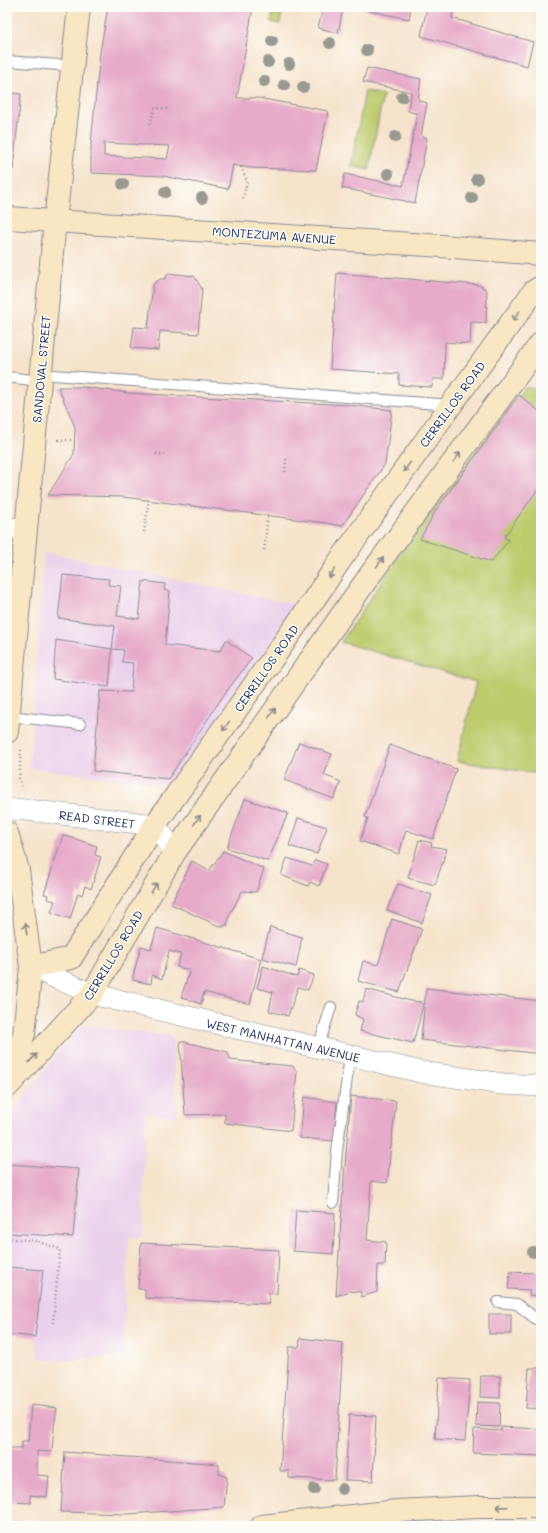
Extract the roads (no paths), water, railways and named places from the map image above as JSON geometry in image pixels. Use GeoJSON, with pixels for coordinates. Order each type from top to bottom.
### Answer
{"type":"FeatureCollection","features":[{"type":"Feature","properties":{"kind":"street","name":"SANDOVAL STREET"},"geometry":{"type":"LineString","coordinates":[[13,722],[9,676],[16,528],[40,378],[55,222],[79,7]]}},
{"type":"Feature","properties":{"kind":"street","name":"MONTEZUMA AVENUE"},"geometry":{"type":"LineString","coordinates":[[7,218],[428,245],[541,254]]}},
{"type":"Feature","properties":{"kind":"street","name":"CERRILLOS ROAD"},"geometry":{"type":"LineString","coordinates":[[31,967],[71,958],[155,825],[451,405],[534,291],[541,287]]}},
{"type":"Feature","properties":{"kind":"street","name":"CERRILLOS ROAD"},"geometry":{"type":"LineString","coordinates":[[7,1087],[92,994],[175,852],[370,575],[541,343]]}},
{"type":"Feature","properties":{"kind":"street","name":"READ STREET"},"geometry":{"type":"LineString","coordinates":[[7,809],[155,825]]}},
{"type":"Feature","properties":{"kind":"street"},"geometry":{"type":"LineString","coordinates":[[155,825],[175,852]]}},
{"type":"Feature","properties":{"kind":"street"},"geometry":{"type":"LineString","coordinates":[[7,833],[18,870],[31,967],[24,1034],[7,1080]]}},
{"type":"Feature","properties":{"kind":"street"},"geometry":{"type":"LineString","coordinates":[[7,1045],[31,967]]}},
{"type":"Feature","properties":{"kind":"street","name":"WEST MANHATTAN AVENUE"},"geometry":{"type":"LineString","coordinates":[[31,967],[92,994],[350,1056],[421,1072],[503,1084],[541,1086]]}},
{"type":"Feature","properties":{"kind":"street"},"geometry":{"type":"LineString","coordinates":[[262,1526],[397,1511],[478,1507],[541,1507]]}},
{"type":"Feature","properties":{"kind":"street"},"geometry":{"type":"LineString","coordinates":[[357,1526],[397,1511]]}},
{"type":"Feature","properties":{"kind":"lane"},"geometry":{"type":"LineString","coordinates":[[7,61],[72,66]]}},
{"type":"Feature","properties":{"kind":"lane"},"geometry":{"type":"LineString","coordinates":[[7,377],[451,405]]}},
{"type":"Feature","properties":{"kind":"lane"},"geometry":{"type":"LineString","coordinates":[[13,722],[80,724]]}},
{"type":"Feature","properties":{"kind":"lane"},"geometry":{"type":"LineString","coordinates":[[318,1048],[330,1006]]}},
{"type":"Feature","properties":{"kind":"lane"},"geometry":{"type":"LineString","coordinates":[[333,1203],[337,1151],[350,1056]]}},
{"type":"Feature","properties":{"kind":"lane"},"geometry":{"type":"LineString","coordinates":[[498,1302],[518,1304],[536,1319],[541,1319]]}}]}
